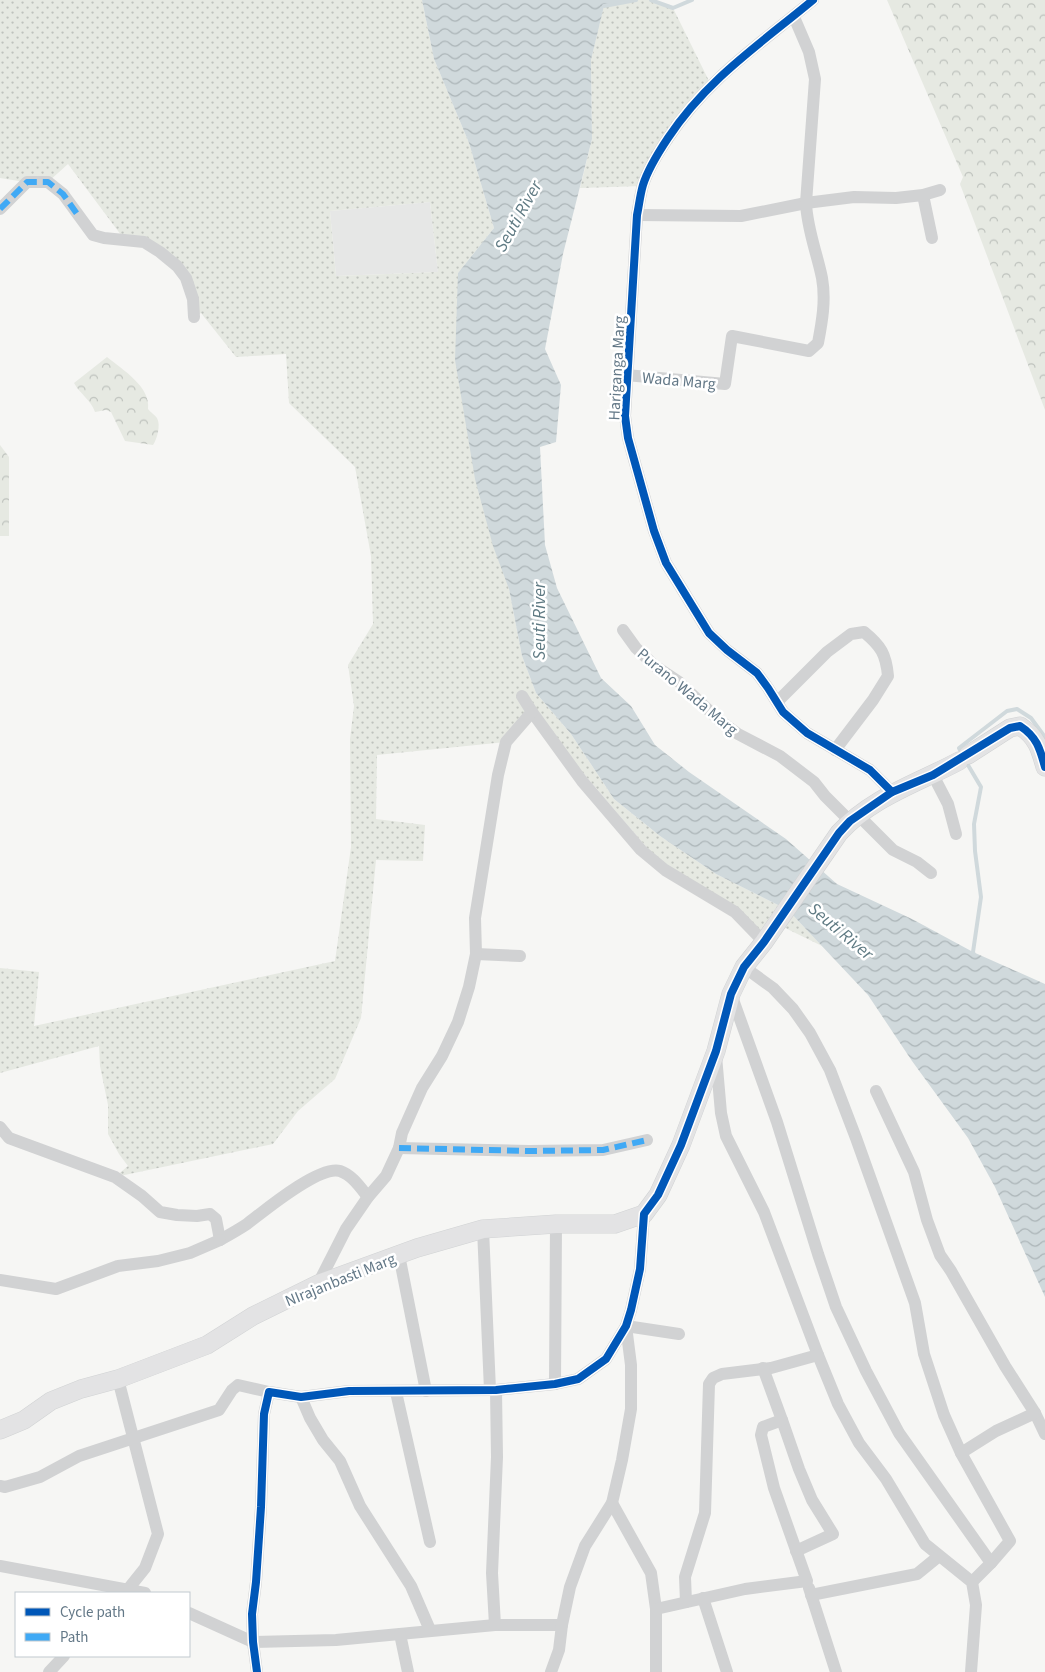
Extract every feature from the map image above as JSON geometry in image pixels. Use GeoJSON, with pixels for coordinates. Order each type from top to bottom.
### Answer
{"type":"FeatureCollection","features":[{"type":"Feature","properties":{"kind":"street","name":"Hariganga Marg"},"geometry":{"type":"LineString","coordinates":[[813,0],[794,17],[770,33],[711,85],[683,116],[659,152],[643,186],[637,216],[624,416],[628,438],[654,531],[666,563],[709,633],[727,650],[757,673],[783,712],[807,733],[870,770],[892,792]]}},
{"type":"Feature","properties":{"kind":"street"},"geometry":{"type":"LineString","coordinates":[[794,17],[809,52],[815,79],[806,203]]}},
{"type":"Feature","properties":{"kind":"street"},"geometry":{"type":"LineString","coordinates":[[0,209],[27,182],[48,182],[63,194],[93,235],[144,242],[177,266],[186,278],[193,299],[194,317]]}},
{"type":"Feature","properties":{"kind":"street"},"geometry":{"type":"LineString","coordinates":[[637,216],[741,216],[806,203],[854,197],[896,198],[923,195],[940,190]]}},
{"type":"Feature","properties":{"kind":"street"},"geometry":{"type":"LineString","coordinates":[[923,195],[932,238]]}},
{"type":"Feature","properties":{"kind":"street","name":"Wada Marg"},"geometry":{"type":"LineString","coordinates":[[626,376],[725,384],[732,336],[809,351],[818,343],[824,314],[823,280],[807,220],[806,203]]}},
{"type":"Feature","properties":{"kind":"street","name":"Purano Wada Marg"},"geometry":{"type":"LineString","coordinates":[[623,630],[636,648],[655,666],[679,682],[719,720],[738,734],[780,756],[814,782],[849,823],[893,850],[917,862],[931,873]]}},
{"type":"Feature","properties":{"kind":"street"},"geometry":{"type":"LineString","coordinates":[[777,702],[828,652],[850,634],[864,632],[874,641],[886,658],[888,676],[835,750]]}},
{"type":"Feature","properties":{"kind":"street"},"geometry":{"type":"LineString","coordinates":[[522,696],[582,781],[641,850],[665,870],[734,912],[764,942]]}},
{"type":"Feature","properties":{"kind":"street"},"geometry":{"type":"LineString","coordinates":[[318,1284],[346,1228],[386,1176],[399,1148],[402,1133],[418,1097],[442,1056],[458,1022],[469,987],[476,954],[475,918],[506,742],[532,712]]}},
{"type":"Feature","properties":{"kind":"street"},"geometry":{"type":"LineString","coordinates":[[0,1486],[5,1487],[40,1478],[79,1456],[219,1410],[232,1390],[238,1385],[300,1397],[350,1391],[493,1390],[555,1384],[578,1379],[606,1359],[626,1326],[640,1269],[644,1214],[658,1196],[681,1146],[716,1051],[731,994],[744,967],[849,823],[892,792],[933,775],[964,758],[1010,728],[1020,726],[1028,731],[1040,746],[1045,767]]}},
{"type":"Feature","properties":{"kind":"street"},"geometry":{"type":"LineString","coordinates":[[933,775],[948,804],[956,834]]}},
{"type":"Feature","properties":{"kind":"street"},"geometry":{"type":"LineString","coordinates":[[476,954],[520,956]]}},
{"type":"Feature","properties":{"kind":"street"},"geometry":{"type":"LineString","coordinates":[[744,967],[773,988],[793,1010],[810,1033],[830,1070],[915,1303],[924,1354],[944,1414],[961,1452],[1010,1541],[972,1582]]}},
{"type":"Feature","properties":{"kind":"street"},"geometry":{"type":"LineString","coordinates":[[731,994],[777,1122],[836,1307],[866,1371],[899,1433],[992,1562]]}},
{"type":"Feature","properties":{"kind":"street"},"geometry":{"type":"LineString","coordinates":[[716,1051],[721,1113],[726,1136],[764,1212],[838,1404],[859,1443],[886,1479],[925,1544],[972,1582],[976,1605],[971,1672]]}},
{"type":"Feature","properties":{"kind":"street"},"geometry":{"type":"LineString","coordinates":[[876,1091],[914,1172],[927,1220],[940,1255],[1035,1413],[1045,1434]]}},
{"type":"Feature","properties":{"kind":"street"},"geometry":{"type":"LineString","coordinates":[[0,1127],[9,1138],[115,1177],[142,1196],[160,1212],[177,1215],[210,1214],[216,1219],[220,1240]]}},
{"type":"Feature","properties":{"kind":"street"},"geometry":{"type":"LineString","coordinates":[[399,1148],[529,1151],[602,1150],[648,1140]]}},
{"type":"Feature","properties":{"kind":"street"},"geometry":{"type":"LineString","coordinates":[[0,1280],[56,1289],[118,1266],[158,1261],[190,1253],[220,1240],[244,1226],[296,1187],[322,1173],[338,1170],[350,1176],[368,1197]]}},
{"type":"Feature","properties":{"kind":"street","name":"NIrajanbasti Marg"},"geometry":{"type":"LineString","coordinates":[[0,1430],[24,1420],[58,1398],[81,1389],[118,1379],[207,1345],[253,1316],[318,1284],[441,1240],[483,1229],[556,1224],[615,1224],[644,1214]]}},
{"type":"Feature","properties":{"kind":"street"},"geometry":{"type":"LineString","coordinates":[[555,1384],[556,1224]]}},
{"type":"Feature","properties":{"kind":"street"},"geometry":{"type":"LineString","coordinates":[[483,1229],[497,1457],[492,1573],[495,1625]]}},
{"type":"Feature","properties":{"kind":"street"},"geometry":{"type":"LineString","coordinates":[[399,1255],[426,1391]]}},
{"type":"Feature","properties":{"kind":"street"},"geometry":{"type":"LineString","coordinates":[[626,1326],[679,1334]]}},
{"type":"Feature","properties":{"kind":"street"},"geometry":{"type":"LineString","coordinates":[[551,1672],[559,1650],[570,1587],[585,1546],[612,1503],[631,1409],[632,1366],[626,1326]]}},
{"type":"Feature","properties":{"kind":"street"},"geometry":{"type":"LineString","coordinates":[[686,1602],[684,1577],[705,1513],[709,1384],[713,1378],[722,1374],[764,1368],[818,1355]]}},
{"type":"Feature","properties":{"kind":"street"},"geometry":{"type":"LineString","coordinates":[[764,1368],[799,1469],[812,1500],[833,1534],[796,1551]]}},
{"type":"Feature","properties":{"kind":"street"},"geometry":{"type":"LineString","coordinates":[[0,1566],[126,1592],[145,1568],[158,1534],[118,1379]]}},
{"type":"Feature","properties":{"kind":"street"},"geometry":{"type":"LineString","coordinates":[[257,1672],[252,1614],[261,1508],[264,1414],[269,1392]]}},
{"type":"Feature","properties":{"kind":"street"},"geometry":{"type":"LineString","coordinates":[[396,1392],[430,1542]]}},
{"type":"Feature","properties":{"kind":"street"},"geometry":{"type":"LineString","coordinates":[[300,1397],[323,1440],[340,1461],[360,1506],[411,1586],[430,1630]]}},
{"type":"Feature","properties":{"kind":"street"},"geometry":{"type":"LineString","coordinates":[[961,1452],[996,1431],[1035,1413]]}},
{"type":"Feature","properties":{"kind":"street"},"geometry":{"type":"LineString","coordinates":[[782,1420],[763,1427],[761,1434],[774,1488],[807,1581],[836,1672]]}},
{"type":"Feature","properties":{"kind":"street"},"geometry":{"type":"LineString","coordinates":[[612,1503],[652,1573],[656,1609],[656,1672]]}},
{"type":"Feature","properties":{"kind":"street"},"geometry":{"type":"LineString","coordinates":[[811,1595],[917,1574],[939,1556]]}},
{"type":"Feature","properties":{"kind":"street"},"geometry":{"type":"LineString","coordinates":[[656,1609],[745,1589],[807,1581]]}},
{"type":"Feature","properties":{"kind":"street"},"geometry":{"type":"LineString","coordinates":[[703,1598],[727,1672]]}},
{"type":"Feature","properties":{"kind":"street"},"geometry":{"type":"LineString","coordinates":[[190,1613],[253,1642],[336,1640],[495,1625],[562,1625]]}},
{"type":"Feature","properties":{"kind":"street"},"geometry":{"type":"LineString","coordinates":[[400,1634],[408,1672]]}},
{"type":"Feature","properties":{"kind":"street"},"geometry":{"type":"LineString","coordinates":[[49,1672],[63,1657]]}},
{"type":"Feature","properties":{"kind":"shaded area"},"geometry":{"type":"Polygon","coordinates":[[[430,202],[438,272],[336,276],[330,211],[430,202]]]}},
{"type":"Feature","properties":{"kind":"green space"},"geometry":{"type":"Polygon","coordinates":[[[0,0],[422,0],[434,59],[469,143],[494,228],[458,273],[509,589],[522,656],[536,693],[571,734],[614,799],[660,836],[716,874],[788,910],[822,946],[777,924],[764,942],[735,912],[665,869],[532,713],[506,742],[377,755],[376,819],[425,825],[423,861],[376,860],[361,1018],[335,1079],[298,1111],[273,1144],[115,1177],[128,1166],[108,1134],[108,1105],[100,1066],[99,1046],[0,1073],[0,968],[39,972],[34,1026],[335,961],[351,847],[350,739],[354,706],[348,665],[373,624],[371,556],[355,467],[289,403],[286,354],[236,357],[201,313],[194,317],[186,278],[160,252],[124,239],[68,164],[48,182],[25,182],[0,178],[0,0]],[[430,202],[330,211],[336,276],[438,272],[430,202]]]}},
{"type":"Feature","properties":{"kind":"green space"},"geometry":{"type":"Polygon","coordinates":[[[636,0],[651,0],[673,8],[711,85],[643,186],[580,188],[592,139],[591,60],[604,5],[636,0]]]}},
{"type":"Feature","properties":{"kind":"green space"},"geometry":{"type":"Polygon","coordinates":[[[887,0],[1045,0],[1045,410],[960,184],[963,177],[887,0]]]}},
{"type":"Feature","properties":{"kind":"green space"},"geometry":{"type":"Polygon","coordinates":[[[107,357],[128,373],[145,393],[148,409],[156,417],[159,424],[153,445],[125,441],[111,412],[106,410],[95,412],[74,383],[107,357]]]}},
{"type":"Feature","properties":{"kind":"green space"},"geometry":{"type":"Polygon","coordinates":[[[0,445],[9,457],[9,536],[0,536],[0,445]]]}},
{"type":"Feature","properties":{"kind":"water","name":"Seuti River"},"geometry":{"type":"Polygon","coordinates":[[[422,0],[636,0],[604,6],[591,60],[592,139],[563,254],[545,349],[561,385],[556,442],[540,447],[545,545],[557,588],[601,678],[631,706],[655,745],[689,772],[786,839],[837,884],[912,919],[973,952],[1045,984],[1045,1297],[995,1187],[968,1138],[912,1061],[868,995],[788,910],[716,874],[660,836],[614,799],[571,734],[536,693],[522,656],[509,589],[493,546],[475,479],[455,360],[458,273],[494,228],[469,143],[434,59],[422,0]]]}},
{"type":"Feature","properties":{"kind":"waterway"},"geometry":{"type":"LineString","coordinates":[[604,6],[636,0]]}},
{"type":"Feature","properties":{"kind":"waterway"},"geometry":{"type":"LineString","coordinates":[[651,0],[673,8],[692,0]]}},
{"type":"Feature","properties":{"kind":"waterway"},"geometry":{"type":"LineString","coordinates":[[962,754],[959,748],[1007,711],[1017,709],[1031,718],[1045,737]]}},
{"type":"Feature","properties":{"kind":"waterway"},"geometry":{"type":"LineString","coordinates":[[965,760],[981,787],[974,824],[975,851],[981,897],[974,955]]}},
{"type":"Feature","properties":{"kind":"marked path"},"geometry":{"type":"LineString","coordinates":[[0,209],[27,182],[48,182],[63,194],[77,214]]}},
{"type":"Feature","properties":{"kind":"marked path"},"geometry":{"type":"LineString","coordinates":[[399,1148],[529,1151],[603,1150],[647,1140]]}},
{"type":"Feature","properties":{"kind":"cycle path"},"geometry":{"type":"LineString","coordinates":[[813,0],[717,80],[683,117],[657,155],[648,173],[642,189],[637,215],[625,416],[628,438],[654,531],[666,563],[709,633],[727,650],[757,673],[783,712],[807,733],[870,770],[892,792]]}},
{"type":"Feature","properties":{"kind":"cycle path"},"geometry":{"type":"LineString","coordinates":[[257,1672],[252,1614],[261,1507],[264,1414],[269,1392],[301,1397],[349,1391],[496,1390],[555,1384],[578,1379],[606,1359],[626,1326],[631,1310],[640,1269],[644,1214],[658,1195],[681,1145],[716,1051],[731,994],[744,967],[764,942],[839,833],[850,821],[892,792],[933,775],[1010,728],[1020,726],[1026,730],[1034,739],[1045,767]]}}]}
